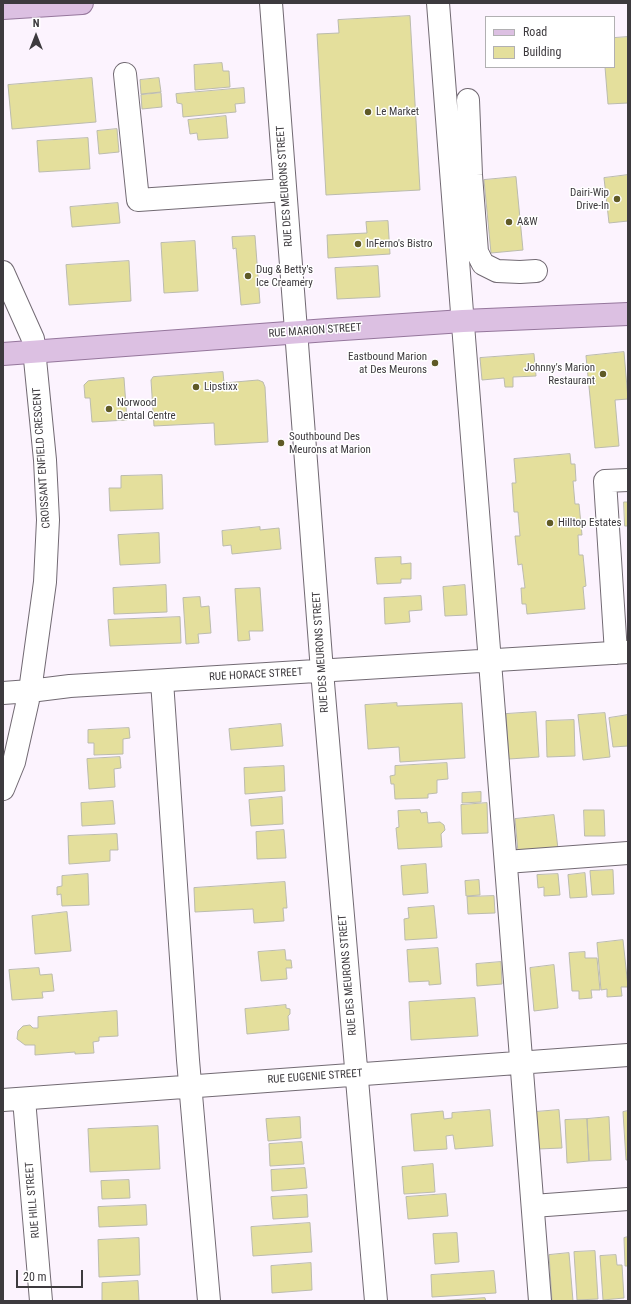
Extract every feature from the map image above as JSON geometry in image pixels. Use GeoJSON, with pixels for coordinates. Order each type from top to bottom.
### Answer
{"type":"FeatureCollection","features":[{"type":"Feature","properties":{"kind":"main road"},"geometry":{"type":"LineString","coordinates":[[3,8],[82,3]]}},
{"type":"Feature","properties":{"kind":"main road","name":"RUE MARION STREET"},"geometry":{"type":"LineString","coordinates":[[3,354],[463,321],[628,314]]}},
{"type":"Feature","properties":{"kind":"street","name":"RUE DES MEURONS STREET"},"geometry":{"type":"LineString","coordinates":[[271,3],[322,671],[376,1301]]}},
{"type":"Feature","properties":{"kind":"street"},"geometry":{"type":"LineString","coordinates":[[438,3],[506,862],[520,1063],[540,1301]]}},
{"type":"Feature","properties":{"kind":"street"},"geometry":{"type":"LineString","coordinates":[[125,74],[138,200],[286,190]]}},
{"type":"Feature","properties":{"kind":"street"},"geometry":{"type":"LineString","coordinates":[[468,100],[471,175],[477,252],[483,264],[497,271],[536,271]]}},
{"type":"Feature","properties":{"kind":"street","name":"CROISSANT ENFIELD CRESCENT"},"geometry":{"type":"LineString","coordinates":[[3,272],[33,339],[45,460],[48,520],[45,582],[30,691],[14,762],[3,789]]}},
{"type":"Feature","properties":{"kind":"street"},"geometry":{"type":"LineString","coordinates":[[622,653],[605,481],[628,480]]}},
{"type":"Feature","properties":{"kind":"street","name":"RUE HORACE STREET"},"geometry":{"type":"LineString","coordinates":[[3,693],[70,686],[622,653]]}},
{"type":"Feature","properties":{"kind":"street"},"geometry":{"type":"LineString","coordinates":[[162,681],[190,1086],[209,1301]]}},
{"type":"Feature","properties":{"kind":"street"},"geometry":{"type":"LineString","coordinates":[[506,862],[628,853]]}},
{"type":"Feature","properties":{"kind":"street","name":"RUE EUGENIE STREET"},"geometry":{"type":"LineString","coordinates":[[3,1100],[628,1055]]}},
{"type":"Feature","properties":{"kind":"street","name":"RUE HILL STREET"},"geometry":{"type":"LineString","coordinates":[[24,1099],[41,1301]]}},
{"type":"Feature","properties":{"kind":"street"},"geometry":{"type":"LineString","coordinates":[[532,1206],[628,1199]]}},
{"type":"Feature","properties":{"kind":"building","name":"Le Market"},"geometry":{"type":"Polygon","coordinates":[[[410,16],[420,190],[326,195],[317,34],[339,33],[338,20],[410,16]]]}},
{"type":"Feature","properties":{"kind":"building"},"geometry":{"type":"Polygon","coordinates":[[[628,37],[628,103],[608,104],[605,68],[615,68],[615,38],[628,37]]]}},
{"type":"Feature","properties":{"kind":"building"},"geometry":{"type":"Polygon","coordinates":[[[222,63],[223,71],[229,71],[230,87],[195,90],[194,65],[222,63]]]}},
{"type":"Feature","properties":{"kind":"building"},"geometry":{"type":"Polygon","coordinates":[[[92,78],[96,122],[12,129],[8,85],[92,78]]]}},
{"type":"Feature","properties":{"kind":"building"},"geometry":{"type":"Polygon","coordinates":[[[159,78],[161,92],[141,94],[140,80],[159,78]]]}},
{"type":"Feature","properties":{"kind":"building"},"geometry":{"type":"Polygon","coordinates":[[[244,88],[245,103],[235,104],[236,112],[183,117],[182,104],[177,103],[176,94],[244,88]]]}},
{"type":"Feature","properties":{"kind":"building"},"geometry":{"type":"Polygon","coordinates":[[[161,93],[162,107],[142,109],[141,95],[161,93]]]}},
{"type":"Feature","properties":{"kind":"building"},"geometry":{"type":"Polygon","coordinates":[[[226,116],[228,138],[198,140],[197,133],[190,134],[188,120],[226,116]]]}},
{"type":"Feature","properties":{"kind":"building"},"geometry":{"type":"Polygon","coordinates":[[[117,129],[119,152],[99,154],[97,131],[117,129]]]}},
{"type":"Feature","properties":{"kind":"building"},"geometry":{"type":"Polygon","coordinates":[[[88,138],[90,169],[39,172],[37,141],[88,138]]]}},
{"type":"Feature","properties":{"kind":"building","name":"Dairi-Wip Drive-In"},"geometry":{"type":"Polygon","coordinates":[[[628,175],[628,221],[609,223],[604,178],[628,175]]]}},
{"type":"Feature","properties":{"kind":"building"},"geometry":{"type":"Polygon","coordinates":[[[516,177],[523,250],[491,253],[484,180],[516,177]]]}},
{"type":"Feature","properties":{"kind":"building"},"geometry":{"type":"Polygon","coordinates":[[[118,203],[120,223],[72,227],[70,207],[118,203]]]}},
{"type":"Feature","properties":{"kind":"building","name":"InFerno's Bistro"},"geometry":{"type":"Polygon","coordinates":[[[388,221],[390,254],[328,258],[327,235],[367,233],[366,222],[388,221]]]}},
{"type":"Feature","properties":{"kind":"building","name":"Dug & Betty's Ice Creamery"},"geometry":{"type":"Polygon","coordinates":[[[255,236],[260,303],[241,305],[236,248],[233,249],[232,237],[255,236]]]}},
{"type":"Feature","properties":{"kind":"building"},"geometry":{"type":"Polygon","coordinates":[[[195,241],[198,291],[164,293],[161,243],[195,241]]]}},
{"type":"Feature","properties":{"kind":"building"},"geometry":{"type":"Polygon","coordinates":[[[129,261],[131,301],[69,305],[66,265],[129,261]]]}},
{"type":"Feature","properties":{"kind":"building"},"geometry":{"type":"Polygon","coordinates":[[[378,266],[380,297],[337,299],[335,268],[378,266]]]}},
{"type":"Feature","properties":{"kind":"building"},"geometry":{"type":"Polygon","coordinates":[[[624,352],[628,399],[615,400],[619,446],[595,448],[586,356],[624,352]]]}},
{"type":"Feature","properties":{"kind":"building"},"geometry":{"type":"Polygon","coordinates":[[[534,354],[536,376],[513,377],[513,387],[505,387],[504,378],[482,380],[480,358],[534,354]]]}},
{"type":"Feature","properties":{"kind":"building"},"geometry":{"type":"Polygon","coordinates":[[[223,372],[224,383],[258,380],[263,382],[265,387],[268,442],[215,445],[214,423],[154,426],[151,380],[153,377],[223,372]]]}},
{"type":"Feature","properties":{"kind":"building","name":"Norwood Dental Centre"},"geometry":{"type":"Polygon","coordinates":[[[124,378],[127,420],[92,422],[90,398],[85,398],[84,385],[88,381],[124,378]]]}},
{"type":"Feature","properties":{"kind":"building","name":"Hilltop Estates"},"geometry":{"type":"Polygon","coordinates":[[[570,454],[571,464],[575,464],[576,481],[573,481],[575,504],[579,504],[582,535],[578,535],[579,555],[583,555],[586,586],[583,587],[585,609],[527,614],[526,604],[522,604],[521,588],[525,588],[522,564],[518,565],[515,536],[520,536],[518,512],[514,512],[512,483],[516,483],[514,459],[570,454]]]}},
{"type":"Feature","properties":{"kind":"building"},"geometry":{"type":"Polygon","coordinates":[[[162,475],[163,509],[110,511],[109,488],[121,488],[121,476],[162,475]]]}},
{"type":"Feature","properties":{"kind":"building"},"geometry":{"type":"Polygon","coordinates":[[[624,502],[628,502],[628,526],[625,526],[624,502]]]}},
{"type":"Feature","properties":{"kind":"building"},"geometry":{"type":"Polygon","coordinates":[[[260,527],[260,530],[279,528],[281,549],[232,554],[231,545],[223,546],[222,531],[260,527]]]}},
{"type":"Feature","properties":{"kind":"building"},"geometry":{"type":"Polygon","coordinates":[[[159,533],[160,563],[120,565],[118,535],[159,533]]]}},
{"type":"Feature","properties":{"kind":"building"},"geometry":{"type":"Polygon","coordinates":[[[401,557],[401,564],[411,563],[411,579],[401,579],[401,583],[377,584],[375,558],[401,557]]]}},
{"type":"Feature","properties":{"kind":"building"},"geometry":{"type":"Polygon","coordinates":[[[166,585],[167,612],[114,614],[113,588],[166,585]]]}},
{"type":"Feature","properties":{"kind":"building"},"geometry":{"type":"Polygon","coordinates":[[[465,585],[467,615],[445,616],[443,587],[465,585]]]}},
{"type":"Feature","properties":{"kind":"building"},"geometry":{"type":"Polygon","coordinates":[[[260,588],[263,631],[249,631],[250,640],[238,641],[235,589],[260,588]]]}},
{"type":"Feature","properties":{"kind":"building"},"geometry":{"type":"Polygon","coordinates":[[[421,596],[422,610],[409,611],[410,622],[385,624],[384,598],[421,596]]]}},
{"type":"Feature","properties":{"kind":"building"},"geometry":{"type":"Polygon","coordinates":[[[200,597],[201,607],[209,606],[211,633],[198,634],[199,643],[186,644],[183,598],[200,597]]]}},
{"type":"Feature","properties":{"kind":"building"},"geometry":{"type":"Polygon","coordinates":[[[180,617],[181,643],[110,646],[108,620],[180,617]]]}},
{"type":"Feature","properties":{"kind":"building"},"geometry":{"type":"Polygon","coordinates":[[[397,703],[397,706],[462,703],[465,758],[400,762],[399,747],[368,749],[365,705],[397,703]]]}},
{"type":"Feature","properties":{"kind":"building"},"geometry":{"type":"Polygon","coordinates":[[[536,712],[539,757],[509,759],[506,714],[536,712]]]}},
{"type":"Feature","properties":{"kind":"building"},"geometry":{"type":"Polygon","coordinates":[[[605,713],[610,757],[583,760],[578,715],[605,713]]]}},
{"type":"Feature","properties":{"kind":"building"},"geometry":{"type":"Polygon","coordinates":[[[628,715],[628,746],[613,747],[609,718],[628,715]]]}},
{"type":"Feature","properties":{"kind":"building"},"geometry":{"type":"Polygon","coordinates":[[[574,720],[575,756],[547,757],[546,721],[574,720]]]}},
{"type":"Feature","properties":{"kind":"building"},"geometry":{"type":"Polygon","coordinates":[[[281,724],[283,746],[231,750],[229,729],[281,724]]]}},
{"type":"Feature","properties":{"kind":"building"},"geometry":{"type":"Polygon","coordinates":[[[129,728],[130,738],[123,739],[123,754],[94,755],[94,743],[88,743],[88,730],[129,728]]]}},
{"type":"Feature","properties":{"kind":"building"},"geometry":{"type":"Polygon","coordinates":[[[120,757],[121,768],[114,769],[115,787],[89,789],[87,759],[120,757]]]}},
{"type":"Feature","properties":{"kind":"building"},"geometry":{"type":"Polygon","coordinates":[[[447,763],[448,779],[437,780],[437,793],[428,794],[428,798],[395,799],[394,784],[391,784],[390,776],[395,775],[395,766],[447,763]]]}},
{"type":"Feature","properties":{"kind":"building"},"geometry":{"type":"Polygon","coordinates":[[[284,766],[285,791],[245,794],[244,768],[284,766]]]}},
{"type":"Feature","properties":{"kind":"building"},"geometry":{"type":"Polygon","coordinates":[[[481,792],[481,802],[462,803],[462,793],[481,792]]]}},
{"type":"Feature","properties":{"kind":"building"},"geometry":{"type":"Polygon","coordinates":[[[282,797],[283,824],[251,826],[249,800],[282,797]]]}},
{"type":"Feature","properties":{"kind":"building"},"geometry":{"type":"Polygon","coordinates":[[[113,801],[115,824],[82,826],[81,803],[113,801]]]}},
{"type":"Feature","properties":{"kind":"building"},"geometry":{"type":"Polygon","coordinates":[[[487,803],[488,833],[462,834],[461,805],[487,803]]]}},
{"type":"Feature","properties":{"kind":"building"},"geometry":{"type":"Polygon","coordinates":[[[420,810],[421,813],[427,812],[428,823],[440,822],[444,825],[445,830],[441,834],[442,847],[398,849],[396,828],[399,827],[398,811],[420,810]]]}},
{"type":"Feature","properties":{"kind":"building"},"geometry":{"type":"Polygon","coordinates":[[[584,810],[604,810],[605,836],[585,836],[584,810]]]}},
{"type":"Feature","properties":{"kind":"building"},"geometry":{"type":"Polygon","coordinates":[[[554,815],[558,849],[518,852],[515,819],[554,815]]]}},
{"type":"Feature","properties":{"kind":"building"},"geometry":{"type":"Polygon","coordinates":[[[284,830],[286,858],[257,859],[256,832],[284,830]]]}},
{"type":"Feature","properties":{"kind":"building"},"geometry":{"type":"Polygon","coordinates":[[[117,834],[118,850],[110,850],[110,861],[69,864],[68,836],[117,834]]]}},
{"type":"Feature","properties":{"kind":"building"},"geometry":{"type":"Polygon","coordinates":[[[426,864],[428,893],[403,895],[401,866],[426,864]]]}},
{"type":"Feature","properties":{"kind":"building"},"geometry":{"type":"Polygon","coordinates":[[[613,870],[614,894],[592,895],[590,871],[613,870]]]}},
{"type":"Feature","properties":{"kind":"building"},"geometry":{"type":"Polygon","coordinates":[[[585,873],[587,897],[570,898],[568,875],[585,873]]]}},
{"type":"Feature","properties":{"kind":"building"},"geometry":{"type":"Polygon","coordinates":[[[88,874],[89,905],[62,906],[61,894],[57,895],[57,887],[62,886],[62,876],[88,874]]]}},
{"type":"Feature","properties":{"kind":"building"},"geometry":{"type":"Polygon","coordinates":[[[558,874],[560,895],[544,896],[544,887],[538,888],[537,875],[558,874]]]}},
{"type":"Feature","properties":{"kind":"building"},"geometry":{"type":"Polygon","coordinates":[[[479,880],[480,895],[466,896],[465,881],[479,880]]]}},
{"type":"Feature","properties":{"kind":"building"},"geometry":{"type":"Polygon","coordinates":[[[285,882],[287,908],[283,908],[284,921],[254,923],[253,909],[195,912],[194,888],[285,882]]]}},
{"type":"Feature","properties":{"kind":"building"},"geometry":{"type":"Polygon","coordinates":[[[494,896],[495,913],[468,914],[467,897],[494,896]]]}},
{"type":"Feature","properties":{"kind":"building"},"geometry":{"type":"Polygon","coordinates":[[[434,906],[437,938],[405,940],[404,919],[409,918],[408,908],[434,906]]]}},
{"type":"Feature","properties":{"kind":"building"},"geometry":{"type":"Polygon","coordinates":[[[67,912],[71,951],[35,954],[32,916],[67,912]]]}},
{"type":"Feature","properties":{"kind":"building"},"geometry":{"type":"Polygon","coordinates":[[[623,940],[628,987],[621,987],[622,996],[607,997],[607,989],[601,990],[597,943],[623,940]]]}},
{"type":"Feature","properties":{"kind":"building"},"geometry":{"type":"Polygon","coordinates":[[[438,948],[441,984],[429,985],[429,981],[409,982],[407,950],[438,948]]]}},
{"type":"Feature","properties":{"kind":"building"},"geometry":{"type":"Polygon","coordinates":[[[285,950],[286,960],[291,960],[292,968],[286,968],[287,979],[261,981],[258,952],[285,950]]]}},
{"type":"Feature","properties":{"kind":"building"},"geometry":{"type":"Polygon","coordinates":[[[585,952],[585,958],[597,958],[600,990],[591,990],[592,998],[579,999],[579,991],[572,991],[569,953],[585,952]]]}},
{"type":"Feature","properties":{"kind":"building"},"geometry":{"type":"Polygon","coordinates":[[[501,962],[502,984],[477,986],[476,964],[501,962]]]}},
{"type":"Feature","properties":{"kind":"building"},"geometry":{"type":"Polygon","coordinates":[[[554,965],[558,1008],[534,1011],[530,968],[554,965]]]}},
{"type":"Feature","properties":{"kind":"building"},"geometry":{"type":"Polygon","coordinates":[[[39,968],[40,975],[52,974],[54,991],[42,992],[43,998],[12,1000],[9,970],[39,968]]]}},
{"type":"Feature","properties":{"kind":"building"},"geometry":{"type":"Polygon","coordinates":[[[475,998],[478,1036],[411,1040],[409,1002],[475,998]]]}},
{"type":"Feature","properties":{"kind":"building"},"geometry":{"type":"Polygon","coordinates":[[[286,1005],[286,1008],[290,1009],[290,1014],[288,1016],[289,1030],[247,1034],[245,1009],[286,1005]]]}},
{"type":"Feature","properties":{"kind":"building"},"geometry":{"type":"Polygon","coordinates":[[[117,1011],[118,1036],[99,1037],[99,1041],[93,1042],[94,1053],[75,1054],[75,1052],[35,1055],[35,1045],[25,1045],[17,1039],[18,1031],[23,1026],[30,1025],[33,1028],[38,1028],[38,1017],[117,1011]]]}},
{"type":"Feature","properties":{"kind":"building"},"geometry":{"type":"Polygon","coordinates":[[[490,1110],[493,1146],[455,1149],[453,1135],[446,1136],[447,1149],[414,1151],[411,1114],[443,1111],[444,1119],[452,1118],[452,1113],[490,1110]]]}},
{"type":"Feature","properties":{"kind":"building"},"geometry":{"type":"Polygon","coordinates":[[[559,1110],[562,1148],[538,1149],[535,1112],[559,1110]]]}},
{"type":"Feature","properties":{"kind":"building"},"geometry":{"type":"Polygon","coordinates":[[[628,1111],[628,1160],[626,1160],[623,1112],[628,1111]]]}},
{"type":"Feature","properties":{"kind":"building"},"geometry":{"type":"Polygon","coordinates":[[[300,1117],[301,1138],[268,1141],[266,1119],[300,1117]]]}},
{"type":"Feature","properties":{"kind":"building"},"geometry":{"type":"Polygon","coordinates":[[[609,1117],[611,1160],[589,1161],[587,1119],[609,1117]]]}},
{"type":"Feature","properties":{"kind":"building"},"geometry":{"type":"Polygon","coordinates":[[[587,1119],[589,1161],[567,1163],[565,1120],[587,1119]]]}},
{"type":"Feature","properties":{"kind":"building"},"geometry":{"type":"Polygon","coordinates":[[[158,1126],[160,1169],[90,1172],[88,1129],[158,1126]]]}},
{"type":"Feature","properties":{"kind":"building"},"geometry":{"type":"Polygon","coordinates":[[[302,1142],[304,1164],[270,1166],[269,1144],[302,1142]]]}},
{"type":"Feature","properties":{"kind":"building"},"geometry":{"type":"Polygon","coordinates":[[[433,1164],[435,1192],[404,1194],[402,1167],[433,1164]]]}},
{"type":"Feature","properties":{"kind":"building"},"geometry":{"type":"Polygon","coordinates":[[[305,1168],[307,1188],[272,1191],[271,1170],[305,1168]]]}},
{"type":"Feature","properties":{"kind":"building"},"geometry":{"type":"Polygon","coordinates":[[[129,1180],[130,1198],[102,1199],[101,1181],[129,1180]]]}},
{"type":"Feature","properties":{"kind":"building"},"geometry":{"type":"Polygon","coordinates":[[[446,1194],[448,1216],[408,1219],[406,1197],[446,1194]]]}},
{"type":"Feature","properties":{"kind":"building"},"geometry":{"type":"Polygon","coordinates":[[[307,1195],[308,1217],[273,1219],[271,1197],[307,1195]]]}},
{"type":"Feature","properties":{"kind":"building"},"geometry":{"type":"Polygon","coordinates":[[[146,1205],[147,1225],[99,1227],[98,1207],[146,1205]]]}},
{"type":"Feature","properties":{"kind":"building"},"geometry":{"type":"Polygon","coordinates":[[[310,1223],[312,1252],[253,1256],[251,1227],[310,1223]]]}},
{"type":"Feature","properties":{"kind":"building"},"geometry":{"type":"Polygon","coordinates":[[[457,1233],[459,1262],[435,1264],[433,1234],[457,1233]]]}},
{"type":"Feature","properties":{"kind":"building"},"geometry":{"type":"Polygon","coordinates":[[[628,1237],[628,1266],[625,1266],[624,1238],[628,1237]]]}},
{"type":"Feature","properties":{"kind":"building"},"geometry":{"type":"Polygon","coordinates":[[[139,1238],[140,1275],[99,1277],[98,1240],[139,1238]]]}},
{"type":"Feature","properties":{"kind":"building"},"geometry":{"type":"Polygon","coordinates":[[[595,1251],[598,1299],[577,1300],[574,1252],[595,1251]]]}},
{"type":"Feature","properties":{"kind":"building"},"geometry":{"type":"Polygon","coordinates":[[[569,1253],[573,1301],[552,1301],[549,1255],[569,1253]]]}},
{"type":"Feature","properties":{"kind":"building"},"geometry":{"type":"Polygon","coordinates":[[[616,1255],[617,1265],[622,1265],[624,1298],[603,1300],[600,1256],[616,1255]]]}},
{"type":"Feature","properties":{"kind":"building"},"geometry":{"type":"Polygon","coordinates":[[[311,1263],[312,1290],[272,1293],[271,1266],[311,1263]]]}},
{"type":"Feature","properties":{"kind":"building"},"geometry":{"type":"Polygon","coordinates":[[[494,1271],[496,1293],[432,1297],[431,1275],[494,1271]]]}},
{"type":"Feature","properties":{"kind":"building"},"geometry":{"type":"Polygon","coordinates":[[[138,1281],[139,1301],[102,1301],[102,1283],[138,1281]]]}},
{"type":"Feature","properties":{"kind":"building"},"geometry":{"type":"Polygon","coordinates":[[[485,1298],[486,1301],[437,1301],[485,1298]]]}},
{"type":"Feature","properties":{"kind":"place","name":"Le Market"},"geometry":{"type":"Point","coordinates":[368,112]}},
{"type":"Feature","properties":{"kind":"place","name":"Dairi-Wip Drive-In"},"geometry":{"type":"Point","coordinates":[617,199]}},
{"type":"Feature","properties":{"kind":"place","name":"A&W"},"geometry":{"type":"Point","coordinates":[509,222]}},
{"type":"Feature","properties":{"kind":"place","name":"InFerno's Bistro"},"geometry":{"type":"Point","coordinates":[358,244]}},
{"type":"Feature","properties":{"kind":"place","name":"Dug & Betty's Ice Creamery"},"geometry":{"type":"Point","coordinates":[248,276]}},
{"type":"Feature","properties":{"kind":"place","name":"Eastbound Marion at Des Meurons"},"geometry":{"type":"Point","coordinates":[435,363]}},
{"type":"Feature","properties":{"kind":"place","name":"Johnny's Marion Restaurant"},"geometry":{"type":"Point","coordinates":[603,374]}},
{"type":"Feature","properties":{"kind":"place","name":"Lipstixx"},"geometry":{"type":"Point","coordinates":[196,387]}},
{"type":"Feature","properties":{"kind":"place","name":"Norwood Dental Centre"},"geometry":{"type":"Point","coordinates":[109,409]}},
{"type":"Feature","properties":{"kind":"place","name":"Southbound Des Meurons at Marion"},"geometry":{"type":"Point","coordinates":[281,443]}},
{"type":"Feature","properties":{"kind":"place","name":"Hilltop Estates"},"geometry":{"type":"Point","coordinates":[550,523]}}]}
